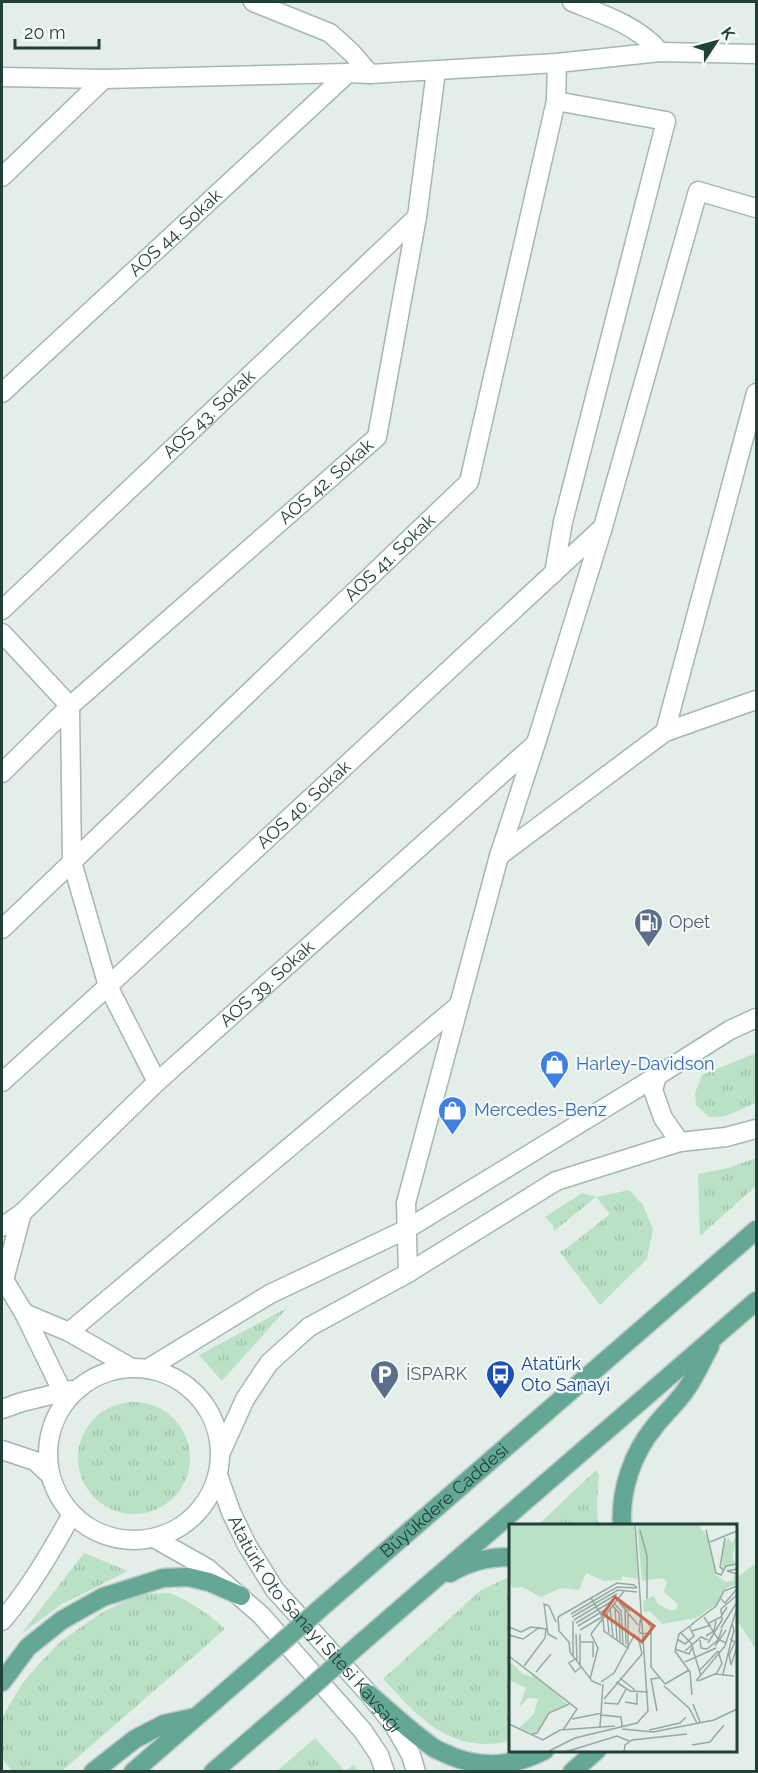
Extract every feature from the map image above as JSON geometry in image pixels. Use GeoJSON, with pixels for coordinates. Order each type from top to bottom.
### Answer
{"type":"FeatureCollection","features":[{"type":"Feature","properties":{"kind":"main road","name":"Büyükdere Caddesi"},"geometry":{"type":"LineString","coordinates":[[133,1772],[756,1230]]}},
{"type":"Feature","properties":{"kind":"main road"},"geometry":{"type":"LineString","coordinates":[[213,1772],[756,1300]]}},
{"type":"Feature","properties":{"kind":"main road"},"geometry":{"type":"LineString","coordinates":[[622,1524],[626,1480],[639,1448],[687,1389],[715,1337]]}},
{"type":"Feature","properties":{"kind":"main road"},"geometry":{"type":"LineString","coordinates":[[418,1593],[458,1568],[494,1557],[509,1557]]}},
{"type":"Feature","properties":{"kind":"main road"},"geometry":{"type":"LineString","coordinates":[[2,1682],[28,1647],[62,1620],[103,1597],[163,1578],[188,1577],[209,1582],[241,1596]]}},
{"type":"Feature","properties":{"kind":"main road"},"geometry":{"type":"LineString","coordinates":[[369,1694],[435,1749],[461,1760],[502,1765],[540,1752]]}},
{"type":"Feature","properties":{"kind":"main road"},"geometry":{"type":"LineString","coordinates":[[93,1772],[135,1739],[164,1724],[196,1717]]}},
{"type":"Feature","properties":{"kind":"main road"},"geometry":{"type":"LineString","coordinates":[[572,1772],[595,1752]]}},
{"type":"Feature","properties":{"kind":"street"},"geometry":{"type":"LineString","coordinates":[[253,2],[330,33],[370,74]]}},
{"type":"Feature","properties":{"kind":"street"},"geometry":{"type":"LineString","coordinates":[[572,2],[622,23],[652,43],[660,52]]}},
{"type":"Feature","properties":{"kind":"street"},"geometry":{"type":"LineString","coordinates":[[2,77],[104,79],[370,74],[557,63],[660,52],[756,54]]}},
{"type":"Feature","properties":{"kind":"street","name":"AOS 41. Sokak"},"geometry":{"type":"LineString","coordinates":[[2,929],[469,482],[556,101],[557,63]]}},
{"type":"Feature","properties":{"kind":"street","name":"AOS 42. Sokak"},"geometry":{"type":"LineString","coordinates":[[2,773],[70,706],[377,437],[417,217],[436,71]]}},
{"type":"Feature","properties":{"kind":"street","name":"AOS 44. Sokak"},"geometry":{"type":"LineString","coordinates":[[2,393],[348,73]]}},
{"type":"Feature","properties":{"kind":"street"},"geometry":{"type":"LineString","coordinates":[[2,177],[104,79]]}},
{"type":"Feature","properties":{"kind":"street"},"geometry":{"type":"LineString","coordinates":[[554,573],[563,522],[666,121],[556,101]]}},
{"type":"Feature","properties":{"kind":"street"},"geometry":{"type":"LineString","coordinates":[[408,1273],[406,1203],[459,1005],[499,856],[603,527],[698,191],[756,208]]}},
{"type":"Feature","properties":{"kind":"street","name":"AOS 43. Sokak"},"geometry":{"type":"LineString","coordinates":[[2,610],[417,217]]}},
{"type":"Feature","properties":{"kind":"street"},"geometry":{"type":"LineString","coordinates":[[665,732],[756,393]]}},
{"type":"Feature","properties":{"kind":"street","name":"AOS 40. Sokak"},"geometry":{"type":"LineString","coordinates":[[2,1082],[603,527]]}},
{"type":"Feature","properties":{"kind":"street"},"geometry":{"type":"LineString","coordinates":[[2,633],[70,706],[72,862],[108,986],[157,1082]]}},
{"type":"Feature","properties":{"kind":"street"},"geometry":{"type":"LineString","coordinates":[[499,856],[665,732],[756,700]]}},
{"type":"Feature","properties":{"kind":"street","name":"AOS 39. Sokak"},"geometry":{"type":"LineString","coordinates":[[2,1227],[21,1212],[157,1082],[536,743]]}},
{"type":"Feature","properties":{"kind":"street"},"geometry":{"type":"LineString","coordinates":[[69,1332],[459,1005]]}},
{"type":"Feature","properties":{"kind":"street"},"geometry":{"type":"LineString","coordinates":[[148,1368],[270,1294],[406,1229],[730,1030],[756,1018]]}},
{"type":"Feature","properties":{"kind":"street"},"geometry":{"type":"LineString","coordinates":[[657,1076],[653,1090],[663,1118],[680,1142]]}},
{"type":"Feature","properties":{"kind":"street"},"geometry":{"type":"LineString","coordinates":[[220,1452],[245,1399],[269,1363],[309,1327],[408,1273],[556,1181],[680,1142],[726,1137],[756,1129]]}},
{"type":"Feature","properties":{"kind":"street"},"geometry":{"type":"LineString","coordinates":[[21,1212],[3,1280],[69,1390]]}},
{"type":"Feature","properties":{"kind":"street"},"geometry":{"type":"LineString","coordinates":[[24,1313],[69,1332],[130,1367]]}},
{"type":"Feature","properties":{"kind":"street"},"geometry":{"type":"LineString","coordinates":[[2,1409],[69,1390],[101,1373],[130,1367],[148,1368],[172,1376],[191,1389],[207,1407],[217,1428],[220,1452],[218,1475],[209,1497],[195,1516],[176,1530],[154,1538],[132,1540],[110,1537],[90,1528],[72,1514],[59,1496],[50,1475],[47,1451],[51,1428],[69,1390]]}},
{"type":"Feature","properties":{"kind":"street"},"geometry":{"type":"LineString","coordinates":[[2,1450],[35,1461],[50,1475]]}},
{"type":"Feature","properties":{"kind":"street","name":"Atatürk Oto Sanayi Sitesi Kavşağı"},"geometry":{"type":"LineString","coordinates":[[218,1475],[231,1512],[247,1545],[275,1590],[394,1725],[411,1755],[416,1772]]}},
{"type":"Feature","properties":{"kind":"street"},"geometry":{"type":"LineString","coordinates":[[2,1621],[43,1566],[72,1514]]}},
{"type":"Feature","properties":{"kind":"street","name":"Atatürk Oto Sanayi Sitesi Kavşağı"},"geometry":{"type":"LineString","coordinates":[[154,1538],[207,1568],[261,1615],[363,1731],[379,1755],[385,1772]]}},
{"type":"Feature","properties":{"kind":"street"},"geometry":{"type":"LineString","coordinates":[[2,1630],[15,1605]]}},
{"type":"Feature","properties":{"kind":"green space"},"geometry":{"type":"Polygon","coordinates":[[[756,1053],[756,1103],[725,1116],[709,1117],[696,1105],[695,1093],[702,1075],[756,1053]]]}},
{"type":"Feature","properties":{"kind":"green space"},"geometry":{"type":"Polygon","coordinates":[[[756,1158],[756,1186],[700,1236],[698,1174],[728,1168],[756,1158]]]}},
{"type":"Feature","properties":{"kind":"green space"},"geometry":{"type":"Polygon","coordinates":[[[629,1190],[643,1205],[653,1229],[647,1259],[600,1305],[560,1252],[610,1214],[596,1197],[554,1231],[553,1225],[545,1217],[582,1193],[597,1197],[629,1190]]]}},
{"type":"Feature","properties":{"kind":"green space"},"geometry":{"type":"Polygon","coordinates":[[[287,1308],[222,1381],[199,1355],[287,1308]]]}},
{"type":"Feature","properties":{"kind":"green space"},"geometry":{"type":"Polygon","coordinates":[[[134,1402],[155,1407],[173,1419],[185,1437],[190,1458],[185,1479],[173,1497],[155,1509],[134,1514],[113,1509],[95,1497],[83,1479],[78,1458],[83,1437],[95,1419],[113,1407],[134,1402]]]}},
{"type":"Feature","properties":{"kind":"green space"},"geometry":{"type":"Polygon","coordinates":[[[596,1470],[599,1475],[598,1524],[539,1524],[596,1470]]]}},
{"type":"Feature","properties":{"kind":"green space"},"geometry":{"type":"Polygon","coordinates":[[[84,1553],[128,1571],[62,1604],[21,1634],[84,1553]]]}},
{"type":"Feature","properties":{"kind":"green space"},"geometry":{"type":"Polygon","coordinates":[[[756,1563],[756,1649],[737,1620],[737,1577],[756,1563]]]}},
{"type":"Feature","properties":{"kind":"green space"},"geometry":{"type":"Polygon","coordinates":[[[509,1578],[509,1741],[490,1744],[470,1742],[441,1732],[416,1713],[383,1679],[481,1590],[509,1578]]]}},
{"type":"Feature","properties":{"kind":"green space"},"geometry":{"type":"Polygon","coordinates":[[[170,1593],[199,1608],[225,1629],[62,1771],[12,1771],[4,1761],[2,1752],[3,1716],[22,1684],[38,1665],[60,1642],[101,1613],[139,1594],[170,1593]]]}},
{"type":"Feature","properties":{"kind":"green space"},"geometry":{"type":"Polygon","coordinates":[[[315,1738],[345,1771],[277,1771],[315,1738]]]}},
{"type":"Feature","properties":{"kind":"green space"},"geometry":{"type":"Polygon","coordinates":[[[354,1765],[358,1771],[345,1771],[354,1765]]]}},
{"type":"Feature","properties":{"kind":"place","name":"Opet"},"geometry":{"type":"Point","coordinates":[648,948]}},
{"type":"Feature","properties":{"kind":"place","name":"Harley-Davidson"},"geometry":{"type":"Point","coordinates":[555,1090]}},
{"type":"Feature","properties":{"kind":"place","name":"Mercedes-Benz"},"geometry":{"type":"Point","coordinates":[453,1136]}},
{"type":"Feature","properties":{"kind":"place","name":"İSPARK"},"geometry":{"type":"Point","coordinates":[385,1400]}},
{"type":"Feature","properties":{"kind":"place","name":"Atatürk Oto Sanayi"},"geometry":{"type":"Point","coordinates":[500,1400]}}]}
